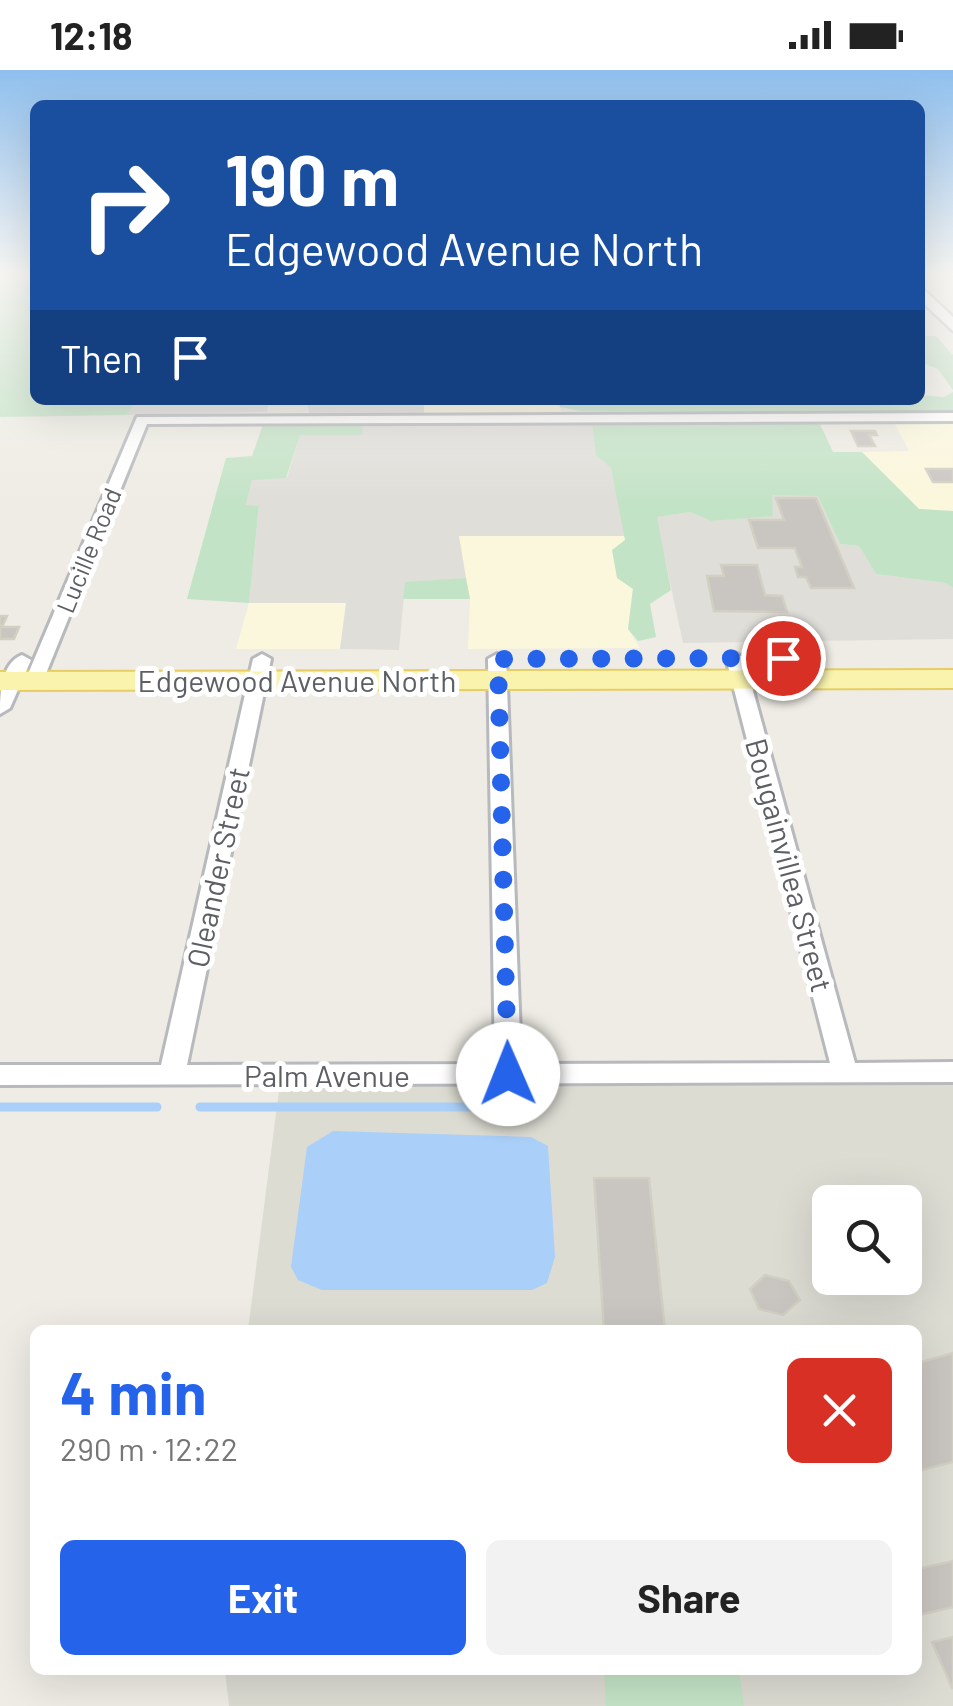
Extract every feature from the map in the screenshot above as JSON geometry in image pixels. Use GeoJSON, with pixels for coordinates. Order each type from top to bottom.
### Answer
{"type":"FeatureCollection","features":[{"type":"Feature","properties":{"kind":"main road","name":"Edgewood Avenue North"},"geometry":{"type":"LineString","coordinates":[[738,669],[953,658]]}},
{"type":"Feature","properties":{"kind":"main road","name":"Edgewood Avenue North"},"geometry":{"type":"LineString","coordinates":[[16,676],[260,670],[738,669],[953,679]]}},
{"type":"Feature","properties":{"kind":"street","name":"Lucille Road"},"geometry":{"type":"LineString","coordinates":[[16,676],[142,420],[953,417]]}},
{"type":"Feature","properties":{"kind":"street"},"geometry":{"type":"LineString","coordinates":[[498,669],[508,1074]]}},
{"type":"Feature","properties":{"kind":"street","name":"Bougainvillea Street"},"geometry":{"type":"LineString","coordinates":[[738,669],[845,1072]]}},
{"type":"Feature","properties":{"kind":"street","name":"Oleander Street"},"geometry":{"type":"LineString","coordinates":[[172,1075],[260,670]]}},
{"type":"Feature","properties":{"kind":"street","name":"Palm Avenue"},"geometry":{"type":"LineString","coordinates":[[0,1074],[953,1072]]}},
{"type":"Feature","properties":{"kind":"shaded area"},"geometry":{"type":"Polygon","coordinates":[[[134,405],[268,405],[267,412],[127,415],[134,405]]]}},
{"type":"Feature","properties":{"kind":"shaded area"},"geometry":{"type":"Polygon","coordinates":[[[307,405],[424,405],[424,414],[310,415],[307,405]]]}},
{"type":"Feature","properties":{"kind":"shaded area"},"geometry":{"type":"Polygon","coordinates":[[[424,405],[559,405],[562,414],[424,414],[424,405]]]}},
{"type":"Feature","properties":{"kind":"shaded area"},"geometry":{"type":"Polygon","coordinates":[[[893,420],[953,420],[953,511],[919,509],[862,452],[909,451],[893,420]]]}},
{"type":"Feature","properties":{"kind":"shaded area"},"geometry":{"type":"Polygon","coordinates":[[[592,421],[611,468],[625,536],[459,536],[466,578],[405,583],[399,650],[340,649],[346,603],[249,603],[259,507],[246,506],[252,479],[287,478],[300,435],[361,435],[363,422],[592,421]]]}},
{"type":"Feature","properties":{"kind":"shaded area"},"geometry":{"type":"Polygon","coordinates":[[[771,495],[818,495],[840,544],[859,546],[876,574],[946,583],[953,588],[953,639],[683,643],[656,517],[690,512],[711,521],[773,515],[771,495]]]}},
{"type":"Feature","properties":{"kind":"shaded area"},"geometry":{"type":"Polygon","coordinates":[[[458,536],[625,536],[633,588],[628,629],[640,648],[468,649],[470,599],[458,536]]]}},
{"type":"Feature","properties":{"kind":"shaded area"},"geometry":{"type":"Polygon","coordinates":[[[249,603],[347,603],[340,649],[236,649],[249,603]]]}},
{"type":"Feature","properties":{"kind":"shaded area"},"geometry":{"type":"Polygon","coordinates":[[[953,1082],[953,1706],[229,1706],[226,1675],[922,1675],[922,1325],[249,1325],[280,1083],[953,1082]]]}},
{"type":"Feature","properties":{"kind":"green space"},"geometry":{"type":"Polygon","coordinates":[[[0,349],[30,349],[30,405],[134,405],[127,415],[0,417],[0,349]]]}},
{"type":"Feature","properties":{"kind":"green space"},"geometry":{"type":"Polygon","coordinates":[[[925,349],[948,349],[953,355],[953,390],[938,369],[925,364],[925,349]]]}},
{"type":"Feature","properties":{"kind":"green space"},"geometry":{"type":"Polygon","coordinates":[[[953,392],[953,412],[581,411],[559,405],[925,405],[925,395],[944,397],[953,392]]]}},
{"type":"Feature","properties":{"kind":"green space"},"geometry":{"type":"Polygon","coordinates":[[[592,421],[819,422],[833,452],[862,452],[919,509],[953,511],[953,588],[946,583],[876,574],[859,546],[840,544],[818,496],[772,495],[773,516],[711,521],[690,512],[657,517],[671,590],[650,604],[656,637],[638,641],[628,629],[633,589],[617,578],[612,550],[625,540],[611,468],[596,455],[592,421]]]}},
{"type":"Feature","properties":{"kind":"green space"},"geometry":{"type":"Polygon","coordinates":[[[264,422],[363,422],[362,435],[300,435],[286,478],[252,480],[246,505],[259,506],[249,603],[187,599],[226,458],[252,456],[264,422]]]}},
{"type":"Feature","properties":{"kind":"green space"},"geometry":{"type":"Polygon","coordinates":[[[466,578],[470,599],[403,599],[405,582],[466,578]]]}},
{"type":"Feature","properties":{"kind":"green space"},"geometry":{"type":"Polygon","coordinates":[[[604,1675],[740,1675],[744,1706],[606,1706],[604,1675]]]}},
{"type":"Feature","properties":{"kind":"water"},"geometry":{"type":"Polygon","coordinates":[[[333,1131],[531,1137],[548,1146],[555,1257],[547,1283],[532,1290],[322,1290],[298,1280],[291,1267],[307,1147],[333,1131]]]}},
{"type":"Feature","properties":{"kind":"building"},"geometry":{"type":"Polygon","coordinates":[[[851,431],[875,431],[877,435],[869,435],[875,446],[858,446],[851,431]]]}},
{"type":"Feature","properties":{"kind":"building"},"geometry":{"type":"Polygon","coordinates":[[[926,469],[953,469],[953,482],[933,482],[926,469]]]}},
{"type":"Feature","properties":{"kind":"building"},"geometry":{"type":"Polygon","coordinates":[[[776,498],[816,498],[854,588],[811,588],[806,577],[798,577],[795,567],[802,567],[795,548],[758,548],[749,520],[784,520],[776,498]]]}},
{"type":"Feature","properties":{"kind":"building"},"geometry":{"type":"Polygon","coordinates":[[[721,565],[757,565],[765,595],[782,596],[787,612],[714,611],[707,576],[724,576],[721,565]]]}},
{"type":"Feature","properties":{"kind":"building"},"geometry":{"type":"Polygon","coordinates":[[[0,616],[7,616],[2,627],[19,627],[14,639],[0,639],[0,616]]]}},
{"type":"Feature","properties":{"kind":"building"},"geometry":{"type":"Polygon","coordinates":[[[594,1178],[649,1178],[664,1325],[604,1325],[594,1178]]]}},
{"type":"Feature","properties":{"kind":"building"},"geometry":{"type":"Polygon","coordinates":[[[765,1275],[789,1281],[800,1300],[783,1315],[759,1309],[750,1289],[765,1275]]]}},
{"type":"Feature","properties":{"kind":"building"},"geometry":{"type":"Polygon","coordinates":[[[953,1353],[953,1462],[922,1470],[922,1362],[953,1353]]]}},
{"type":"Feature","properties":{"kind":"building"},"geometry":{"type":"Polygon","coordinates":[[[953,1561],[953,1607],[922,1615],[922,1568],[953,1561]]]}},
{"type":"Feature","properties":{"kind":"building"},"geometry":{"type":"Polygon","coordinates":[[[953,1637],[953,1688],[952,1688],[932,1642],[953,1637]]]}},
{"type":"Feature","properties":{"kind":"waterway"},"geometry":{"type":"LineString","coordinates":[[0,1107],[157,1107]]}},
{"type":"Feature","properties":{"kind":"waterway"},"geometry":{"type":"LineString","coordinates":[[200,1107],[530,1107]]}},
{"type":"Feature","properties":{"kind":"route"},"geometry":{"type":"LineString","coordinates":[[508,1074],[498,659],[783,658]]}}]}
